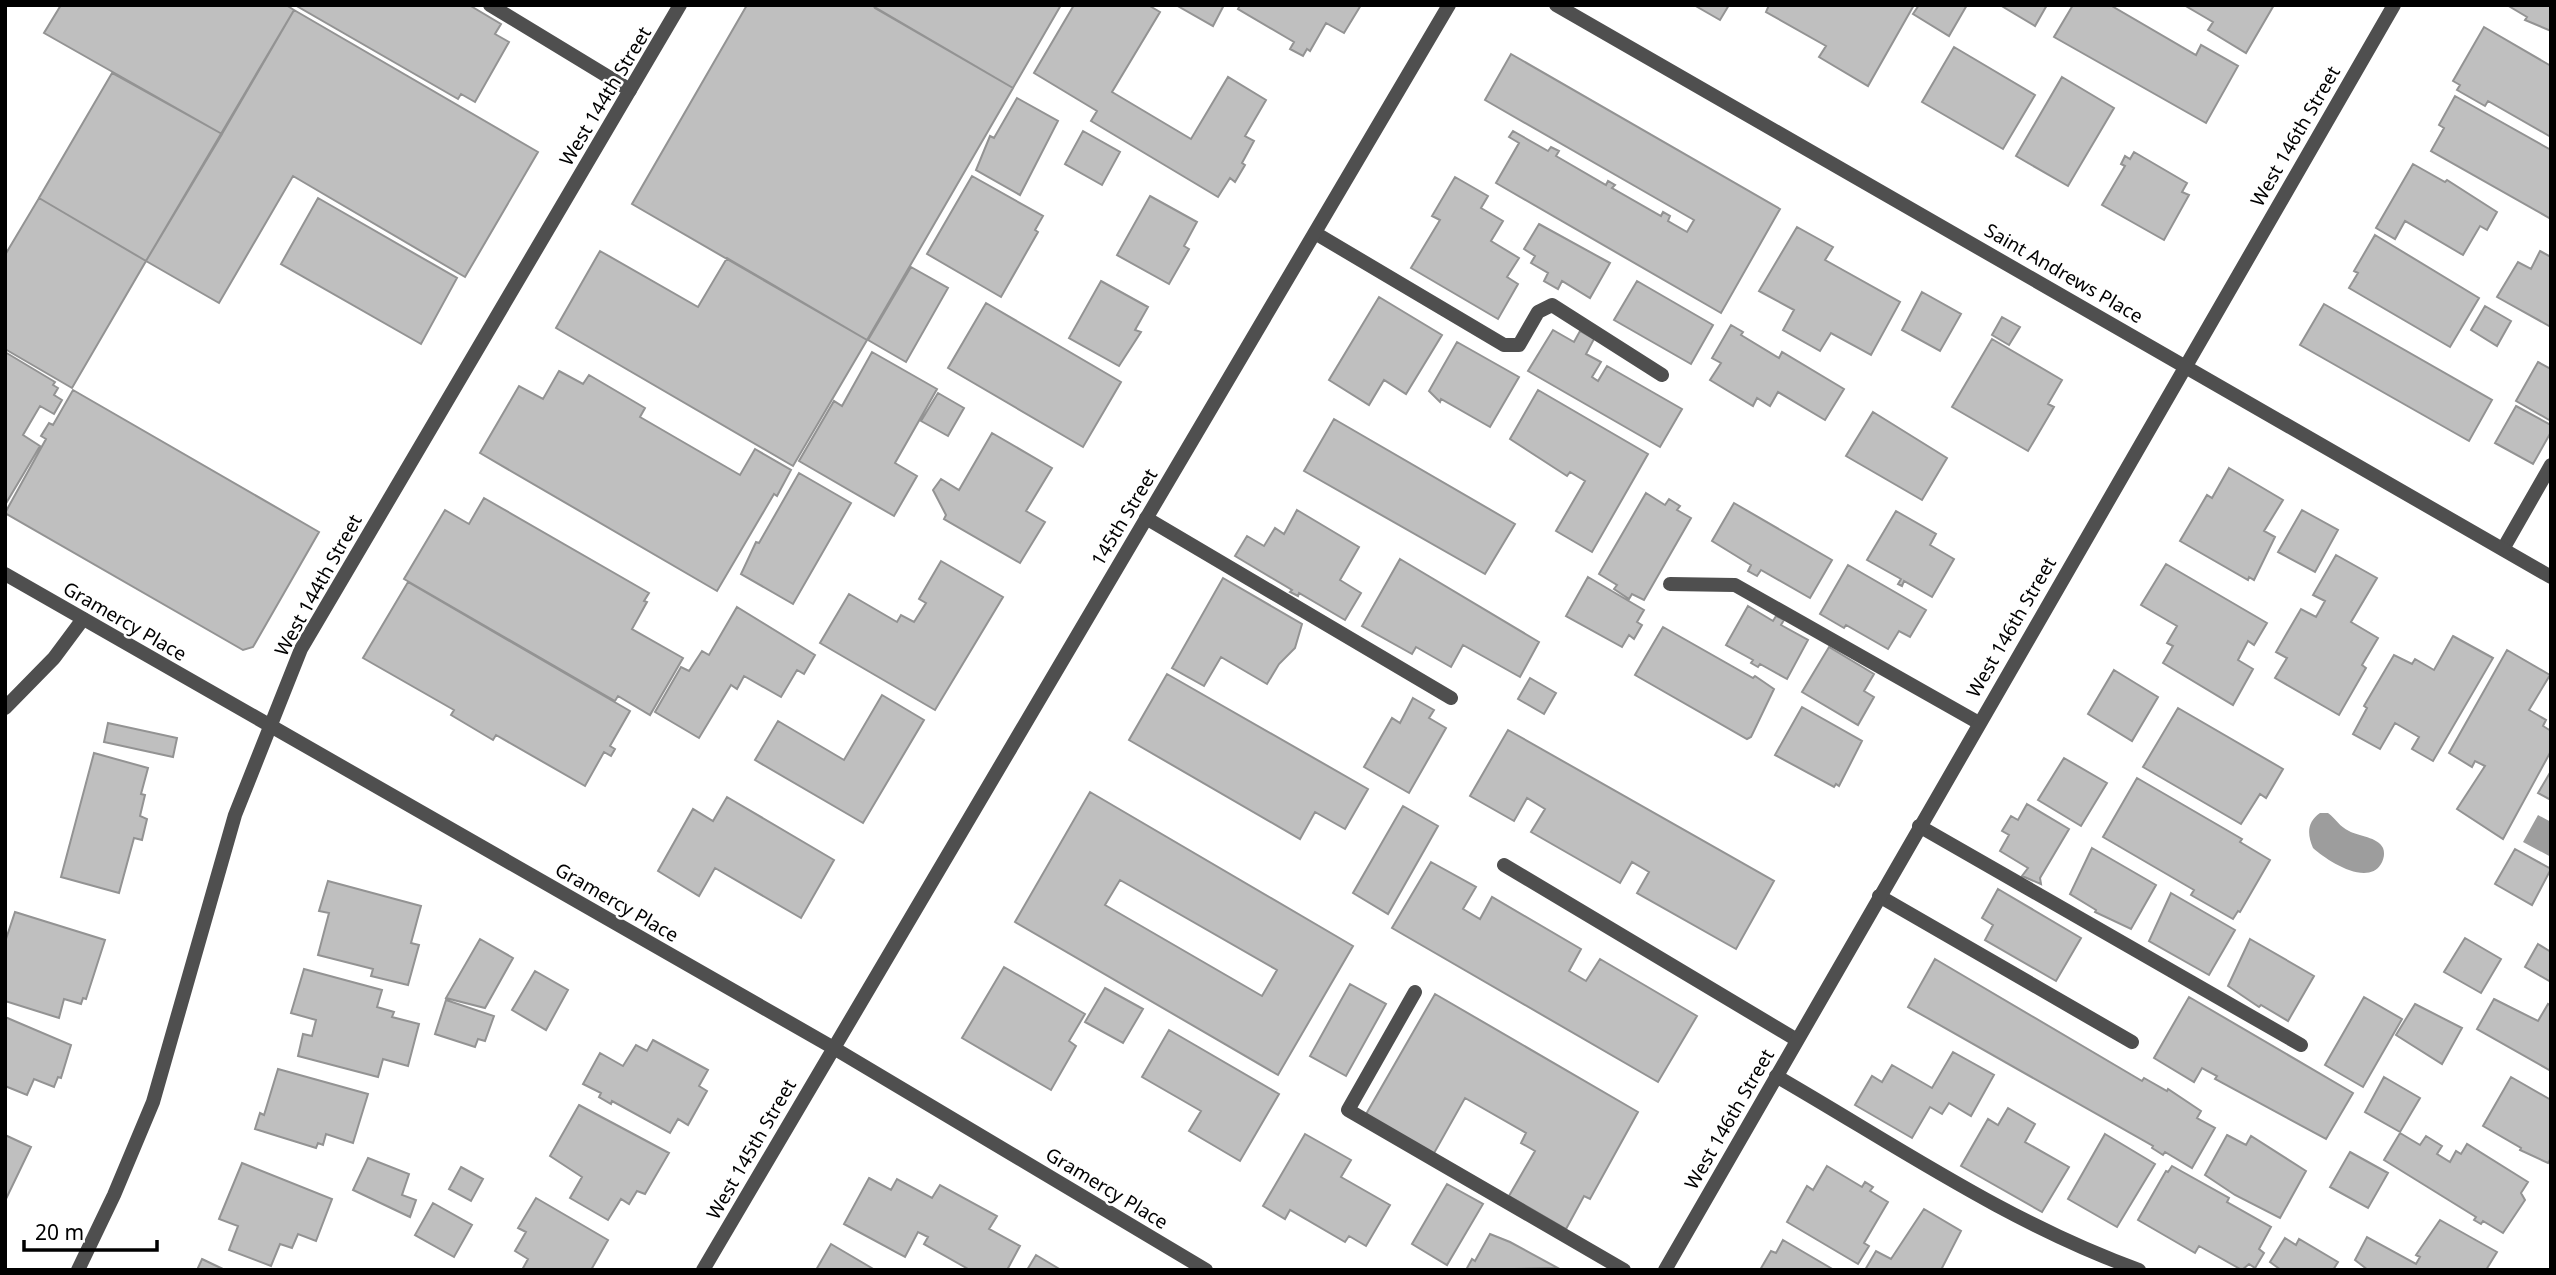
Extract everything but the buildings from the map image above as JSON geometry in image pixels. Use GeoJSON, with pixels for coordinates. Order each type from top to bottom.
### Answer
{"type":"FeatureCollection","features":[{"type":"Feature","properties":{"kind":"street"},"geometry":{"type":"LineString","coordinates":[[490,5],[630,90]]}},
{"type":"Feature","properties":{"kind":"street","name":"West 144th Street"},"geometry":{"type":"LineString","coordinates":[[78,1270],[114,1195],[153,1102],[235,815],[301,649],[680,5]]}},
{"type":"Feature","properties":{"kind":"street","name":"145th Street"},"geometry":{"type":"LineString","coordinates":[[832,1047],[1449,5]]}},
{"type":"Feature","properties":{"kind":"street","name":"Saint Andrews Place"},"geometry":{"type":"LineString","coordinates":[[1556,5],[2551,577]]}},
{"type":"Feature","properties":{"kind":"street","name":"West 146th Street"},"geometry":{"type":"LineString","coordinates":[[1665,1270],[2184,364],[2394,5]]}},
{"type":"Feature","properties":{"kind":"street"},"geometry":{"type":"LineString","coordinates":[[1315,233],[1504,345],[1519,345],[1538,312],[1552,305],[1662,375]]}},
{"type":"Feature","properties":{"kind":"street"},"geometry":{"type":"LineString","coordinates":[[2503,549],[2551,465]]}},
{"type":"Feature","properties":{"kind":"street"},"geometry":{"type":"LineString","coordinates":[[1146,518],[1451,698]]}},
{"type":"Feature","properties":{"kind":"street","name":"Gramercy Place"},"geometry":{"type":"LineString","coordinates":[[5,574],[832,1047],[1206,1270]]}},
{"type":"Feature","properties":{"kind":"street"},"geometry":{"type":"LineString","coordinates":[[1670,584],[1735,585],[1979,723]]}},
{"type":"Feature","properties":{"kind":"street"},"geometry":{"type":"LineString","coordinates":[[5,708],[54,658],[83,619]]}},
{"type":"Feature","properties":{"kind":"street"},"geometry":{"type":"LineString","coordinates":[[1919,826],[2301,1045]]}},
{"type":"Feature","properties":{"kind":"street"},"geometry":{"type":"LineString","coordinates":[[1504,865],[1797,1040]]}},
{"type":"Feature","properties":{"kind":"street"},"geometry":{"type":"LineString","coordinates":[[1879,896],[2132,1042]]}},
{"type":"Feature","properties":{"kind":"street"},"geometry":{"type":"LineString","coordinates":[[1415,992],[1348,1111],[1624,1270]]}},
{"type":"Feature","properties":{"kind":"street","name":"West 145th Street"},"geometry":{"type":"LineString","coordinates":[[703,1270],[832,1047]]}},
{"type":"Feature","properties":{"kind":"street"},"geometry":{"type":"LineString","coordinates":[[1776,1076],[2026,1222],[2088,1252],[2138,1270]]}},
{"type":"Feature","properties":{"kind":"shaded area"},"geometry":{"type":"Polygon","coordinates":[[[2320,813],[2328,813],[2346,829],[2380,844],[2384,854],[2381,864],[2366,873],[2357,872],[2327,859],[2313,848],[2309,829],[2320,813]]]}},
{"type":"Feature","properties":{"kind":"shaded area"},"geometry":{"type":"Polygon","coordinates":[[[2538,815],[2551,822],[2551,857],[2523,842],[2538,815]]]}}]}
